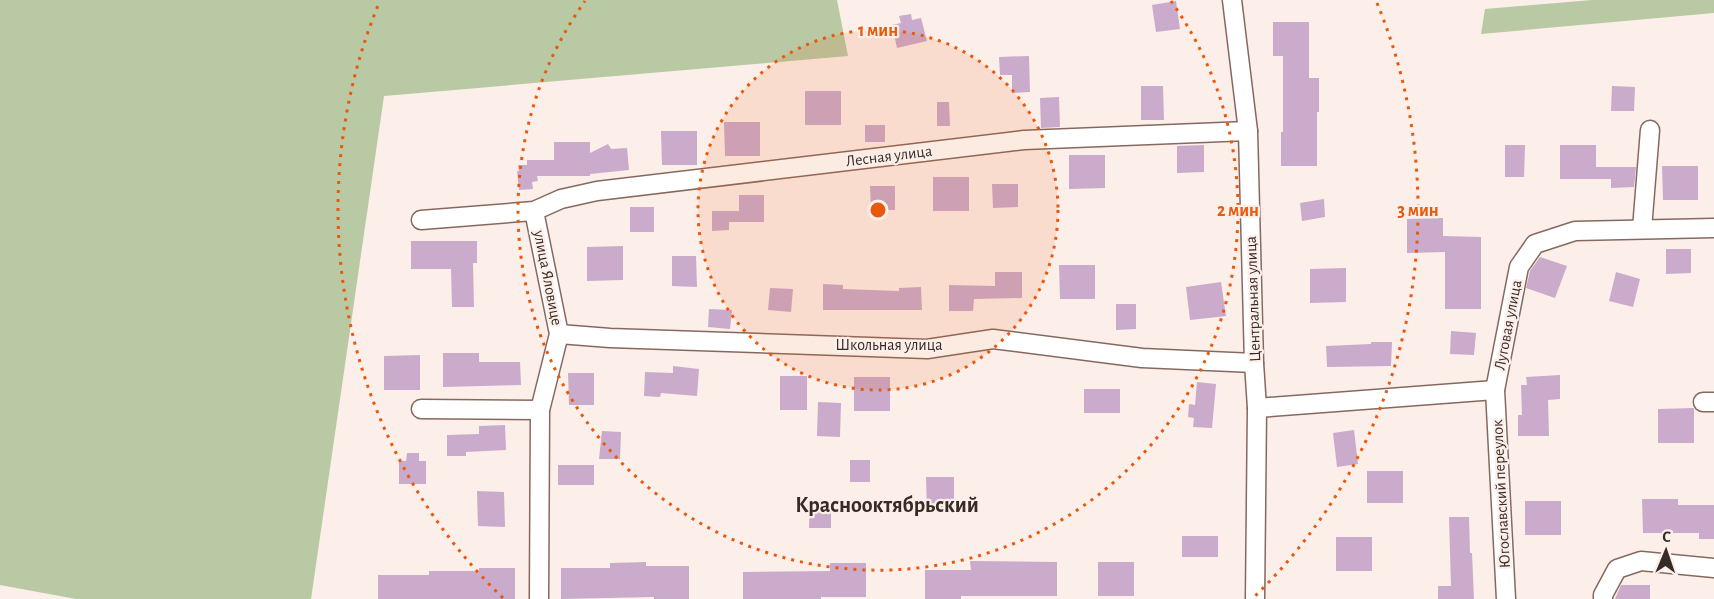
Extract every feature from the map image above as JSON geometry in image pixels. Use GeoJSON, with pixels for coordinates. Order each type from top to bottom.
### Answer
{"type":"FeatureCollection","features":[{"type":"Feature","properties":{"kind":"street","name":"Центральная улица"},"geometry":{"type":"LineString","coordinates":[[1232,0],[1248,131],[1257,408],[1255,599]]}},
{"type":"Feature","properties":{"kind":"street"},"geometry":{"type":"LineString","coordinates":[[1642,229],[1650,130]]}},
{"type":"Feature","properties":{"kind":"street","name":"Лесная улица"},"geometry":{"type":"LineString","coordinates":[[534,211],[561,199],[597,192],[1024,140],[1248,131]]}},
{"type":"Feature","properties":{"kind":"street","name":"улица Яловице"},"geometry":{"type":"LineString","coordinates":[[421,220],[534,211],[559,334],[540,410],[539,599]]}},
{"type":"Feature","properties":{"kind":"street","name":"Луговая улица"},"geometry":{"type":"LineString","coordinates":[[1257,408],[1496,390],[1519,267],[1535,244],[1575,231],[1714,228]]}},
{"type":"Feature","properties":{"kind":"street","name":"Школьная улица"},"geometry":{"type":"LineString","coordinates":[[559,334],[610,338],[927,348],[993,339],[1142,358],[1254,363]]}},
{"type":"Feature","properties":{"kind":"street","name":"Югославский переулок"},"geometry":{"type":"LineString","coordinates":[[1496,390],[1506,599]]}},
{"type":"Feature","properties":{"kind":"street"},"geometry":{"type":"LineString","coordinates":[[422,409],[540,410]]}},
{"type":"Feature","properties":{"kind":"street"},"geometry":{"type":"LineString","coordinates":[[1603,599],[1617,568],[1641,561],[1714,568]]}},
{"type":"Feature","properties":{"kind":"green space"},"geometry":{"type":"Polygon","coordinates":[[[0,0],[837,0],[848,56],[384,96],[311,599],[76,599],[0,585],[0,0]]]}},
{"type":"Feature","properties":{"kind":"green space"},"geometry":{"type":"Polygon","coordinates":[[[1592,0],[1714,0],[1714,13],[1481,34],[1485,9],[1592,0]]]}},
{"type":"Feature","properties":{"kind":"building"},"geometry":{"type":"Polygon","coordinates":[[[1176,1],[1180,29],[1156,32],[1152,5],[1176,1]]]}},
{"type":"Feature","properties":{"kind":"building"},"geometry":{"type":"Polygon","coordinates":[[[911,14],[912,20],[921,18],[927,41],[897,48],[892,25],[901,23],[899,16],[911,14]]]}},
{"type":"Feature","properties":{"kind":"building"},"geometry":{"type":"Polygon","coordinates":[[[1273,22],[1309,22],[1309,78],[1319,78],[1317,166],[1281,166],[1283,56],[1273,56],[1273,22]]]}},
{"type":"Feature","properties":{"kind":"building"},"geometry":{"type":"Polygon","coordinates":[[[1029,56],[1030,92],[1012,93],[1012,75],[1000,75],[999,57],[1029,56]]]}},
{"type":"Feature","properties":{"kind":"building"},"geometry":{"type":"Polygon","coordinates":[[[1141,86],[1163,86],[1164,120],[1141,120],[1141,86]]]}},
{"type":"Feature","properties":{"kind":"building"},"geometry":{"type":"Polygon","coordinates":[[[1612,86],[1635,87],[1634,111],[1611,111],[1612,86]]]}},
{"type":"Feature","properties":{"kind":"building"},"geometry":{"type":"Polygon","coordinates":[[[805,91],[841,91],[841,125],[805,125],[805,91]]]}},
{"type":"Feature","properties":{"kind":"building"},"geometry":{"type":"Polygon","coordinates":[[[1059,97],[1060,127],[1041,128],[1040,98],[1059,97]]]}},
{"type":"Feature","properties":{"kind":"building"},"geometry":{"type":"Polygon","coordinates":[[[937,102],[949,102],[950,126],[937,126],[937,102]]]}},
{"type":"Feature","properties":{"kind":"building"},"geometry":{"type":"Polygon","coordinates":[[[724,122],[760,122],[760,156],[725,156],[724,122]]]}},
{"type":"Feature","properties":{"kind":"building"},"geometry":{"type":"Polygon","coordinates":[[[865,125],[885,125],[885,142],[865,142],[865,125]]]}},
{"type":"Feature","properties":{"kind":"building"},"geometry":{"type":"Polygon","coordinates":[[[661,131],[697,131],[697,165],[662,165],[661,131]]]}},
{"type":"Feature","properties":{"kind":"building"},"geometry":{"type":"Polygon","coordinates":[[[554,142],[590,142],[590,153],[608,144],[611,149],[627,148],[629,170],[590,174],[590,176],[537,176],[538,181],[532,182],[533,189],[519,190],[518,165],[527,165],[527,160],[554,160],[554,142]]]}},
{"type":"Feature","properties":{"kind":"building"},"geometry":{"type":"Polygon","coordinates":[[[1204,145],[1204,172],[1177,173],[1177,146],[1204,145]]]}},
{"type":"Feature","properties":{"kind":"building"},"geometry":{"type":"Polygon","coordinates":[[[1505,145],[1525,145],[1524,177],[1505,177],[1505,145]]]}},
{"type":"Feature","properties":{"kind":"building"},"geometry":{"type":"Polygon","coordinates":[[[1560,145],[1596,145],[1596,167],[1636,167],[1634,187],[1611,188],[1611,179],[1560,179],[1560,145]]]}},
{"type":"Feature","properties":{"kind":"building"},"geometry":{"type":"Polygon","coordinates":[[[1069,155],[1105,155],[1105,188],[1069,189],[1069,155]]]}},
{"type":"Feature","properties":{"kind":"building"},"geometry":{"type":"Polygon","coordinates":[[[1662,166],[1698,166],[1698,200],[1663,200],[1662,166]]]}},
{"type":"Feature","properties":{"kind":"building"},"geometry":{"type":"Polygon","coordinates":[[[933,177],[969,177],[969,211],[933,211],[933,177]]]}},
{"type":"Feature","properties":{"kind":"building"},"geometry":{"type":"Polygon","coordinates":[[[992,184],[1018,184],[1018,207],[993,208],[992,184]]]}},
{"type":"Feature","properties":{"kind":"building"},"geometry":{"type":"Polygon","coordinates":[[[870,186],[895,186],[895,210],[871,210],[870,186]]]}},
{"type":"Feature","properties":{"kind":"building"},"geometry":{"type":"Polygon","coordinates":[[[739,195],[764,195],[764,222],[729,222],[729,230],[712,231],[712,211],[739,211],[739,195]]]}},
{"type":"Feature","properties":{"kind":"building"},"geometry":{"type":"Polygon","coordinates":[[[1324,199],[1325,217],[1302,221],[1300,203],[1324,199]]]}},
{"type":"Feature","properties":{"kind":"building"},"geometry":{"type":"Polygon","coordinates":[[[630,207],[654,207],[654,232],[630,232],[630,207]]]}},
{"type":"Feature","properties":{"kind":"building"},"geometry":{"type":"Polygon","coordinates":[[[1443,218],[1443,236],[1481,237],[1481,309],[1445,309],[1445,252],[1407,253],[1407,219],[1443,218]]]}},
{"type":"Feature","properties":{"kind":"building"},"geometry":{"type":"Polygon","coordinates":[[[411,241],[477,241],[477,263],[473,263],[474,307],[452,307],[451,269],[411,269],[411,241]]]}},
{"type":"Feature","properties":{"kind":"building"},"geometry":{"type":"Polygon","coordinates":[[[623,246],[623,280],[587,281],[587,247],[623,246]]]}},
{"type":"Feature","properties":{"kind":"building"},"geometry":{"type":"Polygon","coordinates":[[[1666,249],[1691,249],[1691,273],[1666,274],[1666,249]]]}},
{"type":"Feature","properties":{"kind":"building"},"geometry":{"type":"Polygon","coordinates":[[[672,256],[696,256],[697,287],[672,286],[672,256]]]}},
{"type":"Feature","properties":{"kind":"building"},"geometry":{"type":"Polygon","coordinates":[[[1540,257],[1567,266],[1555,298],[1526,288],[1530,271],[1540,257]]]}},
{"type":"Feature","properties":{"kind":"building"},"geometry":{"type":"Polygon","coordinates":[[[1059,265],[1095,265],[1095,299],[1060,299],[1059,265]]]}},
{"type":"Feature","properties":{"kind":"building"},"geometry":{"type":"Polygon","coordinates":[[[1346,268],[1346,302],[1310,303],[1310,269],[1346,268]]]}},
{"type":"Feature","properties":{"kind":"building"},"geometry":{"type":"Polygon","coordinates":[[[995,272],[1022,272],[1022,298],[974,299],[973,311],[949,311],[949,285],[995,286],[995,272]]]}},
{"type":"Feature","properties":{"kind":"building"},"geometry":{"type":"Polygon","coordinates":[[[1616,272],[1640,279],[1633,307],[1609,301],[1616,272]]]}},
{"type":"Feature","properties":{"kind":"building"},"geometry":{"type":"Polygon","coordinates":[[[1221,282],[1226,316],[1190,320],[1186,287],[1221,282]]]}},
{"type":"Feature","properties":{"kind":"building"},"geometry":{"type":"Polygon","coordinates":[[[823,284],[843,285],[843,289],[899,291],[899,288],[921,287],[922,310],[823,310],[823,284]]]}},
{"type":"Feature","properties":{"kind":"building"},"geometry":{"type":"Polygon","coordinates":[[[770,288],[793,289],[791,312],[768,310],[770,288]]]}},
{"type":"Feature","properties":{"kind":"building"},"geometry":{"type":"Polygon","coordinates":[[[1116,304],[1136,304],[1136,329],[1116,330],[1116,304]]]}},
{"type":"Feature","properties":{"kind":"building"},"geometry":{"type":"Polygon","coordinates":[[[709,309],[732,310],[730,329],[708,327],[709,309]]]}},
{"type":"Feature","properties":{"kind":"building"},"geometry":{"type":"Polygon","coordinates":[[[1451,331],[1476,333],[1474,355],[1450,354],[1451,331]]]}},
{"type":"Feature","properties":{"kind":"building"},"geometry":{"type":"Polygon","coordinates":[[[1371,342],[1392,342],[1391,366],[1327,367],[1326,346],[1371,344],[1371,342]]]}},
{"type":"Feature","properties":{"kind":"building"},"geometry":{"type":"Polygon","coordinates":[[[443,353],[479,353],[479,362],[520,362],[521,385],[443,387],[443,353]]]}},
{"type":"Feature","properties":{"kind":"building"},"geometry":{"type":"Polygon","coordinates":[[[420,355],[420,390],[384,390],[384,356],[420,355]]]}},
{"type":"Feature","properties":{"kind":"building"},"geometry":{"type":"Polygon","coordinates":[[[673,366],[699,369],[697,396],[661,393],[660,397],[644,396],[645,372],[673,373],[673,366]]]}},
{"type":"Feature","properties":{"kind":"building"},"geometry":{"type":"Polygon","coordinates":[[[568,373],[594,373],[594,405],[569,405],[568,373]]]}},
{"type":"Feature","properties":{"kind":"building"},"geometry":{"type":"Polygon","coordinates":[[[1560,375],[1560,399],[1548,400],[1549,436],[1518,436],[1518,415],[1522,415],[1521,385],[1527,385],[1526,377],[1560,375]]]}},
{"type":"Feature","properties":{"kind":"building"},"geometry":{"type":"Polygon","coordinates":[[[780,376],[807,376],[807,410],[780,410],[780,376]]]}},
{"type":"Feature","properties":{"kind":"building"},"geometry":{"type":"Polygon","coordinates":[[[854,377],[890,377],[890,411],[854,411],[854,377]]]}},
{"type":"Feature","properties":{"kind":"building"},"geometry":{"type":"Polygon","coordinates":[[[1197,382],[1216,384],[1212,428],[1193,427],[1194,418],[1188,417],[1189,404],[1195,405],[1197,382]]]}},
{"type":"Feature","properties":{"kind":"building"},"geometry":{"type":"Polygon","coordinates":[[[1084,389],[1120,389],[1120,413],[1084,413],[1084,389]]]}},
{"type":"Feature","properties":{"kind":"building"},"geometry":{"type":"Polygon","coordinates":[[[818,402],[841,403],[840,437],[817,436],[818,402]]]}},
{"type":"Feature","properties":{"kind":"building"},"geometry":{"type":"Polygon","coordinates":[[[1694,408],[1694,443],[1658,443],[1658,409],[1694,408]]]}},
{"type":"Feature","properties":{"kind":"building"},"geometry":{"type":"Polygon","coordinates":[[[505,425],[506,450],[466,452],[466,456],[447,456],[447,435],[479,434],[479,426],[505,425]]]}},
{"type":"Feature","properties":{"kind":"building"},"geometry":{"type":"Polygon","coordinates":[[[1354,430],[1358,464],[1337,467],[1333,433],[1354,430]]]}},
{"type":"Feature","properties":{"kind":"building"},"geometry":{"type":"Polygon","coordinates":[[[602,431],[621,432],[620,459],[599,459],[602,431]]]}},
{"type":"Feature","properties":{"kind":"building"},"geometry":{"type":"Polygon","coordinates":[[[407,453],[419,453],[419,461],[426,461],[426,484],[399,484],[399,461],[406,461],[407,453]]]}},
{"type":"Feature","properties":{"kind":"building"},"geometry":{"type":"Polygon","coordinates":[[[850,460],[870,460],[870,482],[850,482],[850,460]]]}},
{"type":"Feature","properties":{"kind":"building"},"geometry":{"type":"Polygon","coordinates":[[[558,465],[594,465],[594,485],[558,485],[558,465]]]}},
{"type":"Feature","properties":{"kind":"building"},"geometry":{"type":"Polygon","coordinates":[[[1367,471],[1403,471],[1403,503],[1367,503],[1367,471]]]}},
{"type":"Feature","properties":{"kind":"building"},"geometry":{"type":"Polygon","coordinates":[[[926,477],[954,477],[954,511],[927,511],[926,477]]]}},
{"type":"Feature","properties":{"kind":"building"},"geometry":{"type":"Polygon","coordinates":[[[477,491],[504,492],[505,527],[478,526],[477,491]]]}},
{"type":"Feature","properties":{"kind":"building"},"geometry":{"type":"Polygon","coordinates":[[[1642,499],[1678,499],[1678,505],[1714,505],[1714,539],[1699,539],[1699,533],[1643,533],[1642,499]]]}},
{"type":"Feature","properties":{"kind":"building"},"geometry":{"type":"Polygon","coordinates":[[[810,500],[831,501],[831,528],[809,528],[810,500]]]}},
{"type":"Feature","properties":{"kind":"building"},"geometry":{"type":"Polygon","coordinates":[[[1525,501],[1561,501],[1561,535],[1525,535],[1525,501]]]}},
{"type":"Feature","properties":{"kind":"building"},"geometry":{"type":"Polygon","coordinates":[[[1449,517],[1469,517],[1474,599],[1438,599],[1438,586],[1451,586],[1449,517]]]}},
{"type":"Feature","properties":{"kind":"building"},"geometry":{"type":"Polygon","coordinates":[[[1182,536],[1218,536],[1218,557],[1182,557],[1182,536]]]}},
{"type":"Feature","properties":{"kind":"building"},"geometry":{"type":"Polygon","coordinates":[[[1336,537],[1372,537],[1372,571],[1336,571],[1336,537]]]}},
{"type":"Feature","properties":{"kind":"building"},"geometry":{"type":"Polygon","coordinates":[[[970,561],[1057,562],[1057,596],[961,596],[961,599],[925,599],[925,570],[971,570],[970,561]]]}},
{"type":"Feature","properties":{"kind":"building"},"geometry":{"type":"Polygon","coordinates":[[[646,562],[646,566],[689,566],[689,599],[654,599],[654,597],[561,599],[561,568],[610,568],[610,563],[646,562]]]}},
{"type":"Feature","properties":{"kind":"building"},"geometry":{"type":"Polygon","coordinates":[[[1098,562],[1134,562],[1134,596],[1098,596],[1098,562]]]}},
{"type":"Feature","properties":{"kind":"building"},"geometry":{"type":"Polygon","coordinates":[[[830,563],[866,563],[866,597],[743,599],[743,572],[830,571],[830,563]]]}},
{"type":"Feature","properties":{"kind":"building"},"geometry":{"type":"Polygon","coordinates":[[[479,568],[515,568],[515,599],[378,599],[378,575],[429,575],[429,571],[479,571],[479,568]]]}},
{"type":"Feature","properties":{"kind":"building"},"geometry":{"type":"Polygon","coordinates":[[[1621,585],[1650,585],[1650,599],[1615,599],[1621,585]]]}},
{"type":"Feature","properties":{"kind":"district","name":"Краснооктябрьский"},"geometry":{"type":"Point","coordinates":[887,505]}}]}
